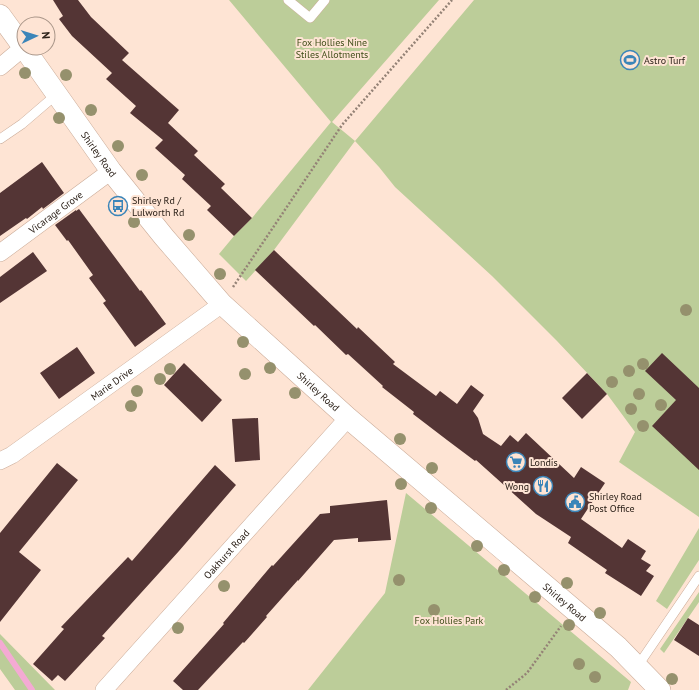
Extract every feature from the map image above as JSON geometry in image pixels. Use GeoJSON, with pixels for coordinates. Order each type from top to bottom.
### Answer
{"type":"FeatureCollection","features":[{"type":"Feature","properties":{"kind":"street","name":"Shirley Road"},"geometry":{"type":"LineString","coordinates":[[0,15],[16,37]]}},
{"type":"Feature","properties":{"kind":"street"},"geometry":{"type":"LineString","coordinates":[[0,67],[16,54]]}},
{"type":"Feature","properties":{"kind":"street","name":"Shirley Road"},"geometry":{"type":"LineString","coordinates":[[30,56],[111,171],[164,237],[222,304],[348,418],[618,647],[660,690]]}},
{"type":"Feature","properties":{"kind":"street","name":"Vicarage Grove"},"geometry":{"type":"LineString","coordinates":[[0,252],[111,171]]}},
{"type":"Feature","properties":{"kind":"street","name":"Marie Drive"},"geometry":{"type":"LineString","coordinates":[[0,461],[12,455],[222,304]]}},
{"type":"Feature","properties":{"kind":"street","name":"Oakhurst Road"},"geometry":{"type":"LineString","coordinates":[[104,690],[348,418]]}},
{"type":"Feature","properties":{"kind":"lane"},"geometry":{"type":"LineString","coordinates":[[288,0],[310,18],[325,0]]}},
{"type":"Feature","properties":{"kind":"lane"},"geometry":{"type":"LineString","coordinates":[[0,139],[22,124],[57,94]]}},
{"type":"Feature","properties":{"kind":"lane"},"geometry":{"type":"LineString","coordinates":[[637,667],[699,576]]}},
{"type":"Feature","properties":{"kind":"path"},"geometry":{"type":"LineString","coordinates":[[222,304],[342,125],[452,0]]}},
{"type":"Feature","properties":{"kind":"path"},"geometry":{"type":"LineString","coordinates":[[506,690],[527,673],[563,623]]}},
{"type":"Feature","properties":{"kind":"green space","name":"Fox Hollies Nine Stiles Allotments"},"geometry":{"type":"Polygon","coordinates":[[[229,0],[439,0],[332,122],[355,141],[274,250],[246,281],[219,254],[252,218],[331,122],[229,0]]]}},
{"type":"Feature","properties":{"kind":"green space"},"geometry":{"type":"Polygon","coordinates":[[[474,0],[699,0],[699,517],[619,462],[635,432],[607,394],[492,276],[395,187],[355,141],[474,0]]]}},
{"type":"Feature","properties":{"kind":"green space","name":"Fox Hollies Park"},"geometry":{"type":"Polygon","coordinates":[[[406,493],[631,682],[628,690],[308,690],[385,593],[406,493]]]}},
{"type":"Feature","properties":{"kind":"green space"},"geometry":{"type":"Polygon","coordinates":[[[699,528],[699,560],[667,609],[656,601],[699,528]]]}},
{"type":"Feature","properties":{"kind":"green space"},"geometry":{"type":"Polygon","coordinates":[[[699,592],[699,602],[664,653],[660,649],[699,592]]]}},
{"type":"Feature","properties":{"kind":"green space"},"geometry":{"type":"Polygon","coordinates":[[[0,634],[55,690],[15,690],[0,669],[0,634]]]}},
{"type":"Feature","properties":{"kind":"building"},"geometry":{"type":"Polygon","coordinates":[[[53,0],[78,0],[91,17],[129,53],[122,60],[179,110],[168,123],[198,151],[194,155],[225,184],[221,188],[252,218],[234,236],[207,210],[211,206],[182,179],[185,175],[155,148],[163,140],[130,113],[136,106],[106,79],[112,73],[72,36],[59,19],[63,16],[53,0]]]}},
{"type":"Feature","properties":{"kind":"building"},"geometry":{"type":"Polygon","coordinates":[[[42,162],[64,193],[43,209],[42,207],[27,219],[26,218],[0,236],[0,193],[42,162]]]}},
{"type":"Feature","properties":{"kind":"building"},"geometry":{"type":"Polygon","coordinates":[[[79,209],[166,324],[135,347],[103,303],[106,301],[89,278],[93,275],[68,240],[67,241],[55,225],[79,209]]]}},
{"type":"Feature","properties":{"kind":"building"},"geometry":{"type":"Polygon","coordinates":[[[274,250],[357,329],[358,327],[395,362],[393,364],[436,396],[440,391],[457,404],[471,385],[484,395],[473,411],[478,418],[483,434],[501,446],[510,435],[518,442],[526,433],[574,478],[581,467],[605,483],[581,519],[622,548],[628,539],[646,551],[641,559],[651,565],[646,571],[654,576],[641,596],[605,573],[607,570],[568,543],[571,537],[536,514],[476,460],[475,461],[413,414],[414,412],[382,387],[383,386],[348,354],[346,355],[315,325],[314,326],[255,270],[274,250]]]}},
{"type":"Feature","properties":{"kind":"building"},"geometry":{"type":"Polygon","coordinates":[[[33,252],[47,271],[0,303],[0,277],[33,252]]]}},
{"type":"Feature","properties":{"kind":"building"},"geometry":{"type":"Polygon","coordinates":[[[77,347],[95,373],[59,399],[40,373],[77,347]]]}},
{"type":"Feature","properties":{"kind":"building"},"geometry":{"type":"Polygon","coordinates":[[[662,353],[699,388],[699,470],[652,426],[676,400],[645,371],[662,353]]]}},
{"type":"Feature","properties":{"kind":"building"},"geometry":{"type":"Polygon","coordinates":[[[184,363],[222,400],[202,422],[164,385],[184,363]]]}},
{"type":"Feature","properties":{"kind":"building"},"geometry":{"type":"Polygon","coordinates":[[[587,373],[607,394],[582,419],[562,398],[587,373]]]}},
{"type":"Feature","properties":{"kind":"building"},"geometry":{"type":"Polygon","coordinates":[[[258,418],[260,460],[235,462],[232,419],[258,418]]]}},
{"type":"Feature","properties":{"kind":"building"},"geometry":{"type":"Polygon","coordinates":[[[57,463],[78,480],[19,552],[41,570],[0,622],[0,533],[57,463]]]}},
{"type":"Feature","properties":{"kind":"building"},"geometry":{"type":"Polygon","coordinates":[[[215,465],[236,485],[102,636],[105,638],[65,681],[58,675],[52,681],[33,664],[64,629],[61,627],[128,557],[132,561],[215,465]]]}},
{"type":"Feature","properties":{"kind":"building"},"geometry":{"type":"Polygon","coordinates":[[[387,500],[391,540],[358,542],[358,538],[334,540],[244,643],[243,642],[198,690],[183,690],[173,681],[224,624],[223,623],[272,565],[273,566],[320,514],[330,513],[330,506],[387,500]]]}},
{"type":"Feature","properties":{"kind":"building"},"geometry":{"type":"Polygon","coordinates":[[[688,618],[699,625],[699,656],[674,640],[688,618]]]}},
{"type":"Feature","properties":{"kind":"waterway"},"geometry":{"type":"LineString","coordinates":[[0,643],[32,690]]}},
{"type":"Feature","properties":{"kind":"place","name":"Astro Turf"},"geometry":{"type":"Point","coordinates":[630,60]}},
{"type":"Feature","properties":{"kind":"place","name":"Shirley Rd / Lulworth Rd"},"geometry":{"type":"Point","coordinates":[118,206]}},
{"type":"Feature","properties":{"kind":"place","name":"Londis"},"geometry":{"type":"Point","coordinates":[516,462]}},
{"type":"Feature","properties":{"kind":"place","name":"Wong"},"geometry":{"type":"Point","coordinates":[543,486]}},
{"type":"Feature","properties":{"kind":"place","name":"Shirley Road Post Office"},"geometry":{"type":"Point","coordinates":[575,502]}}]}
